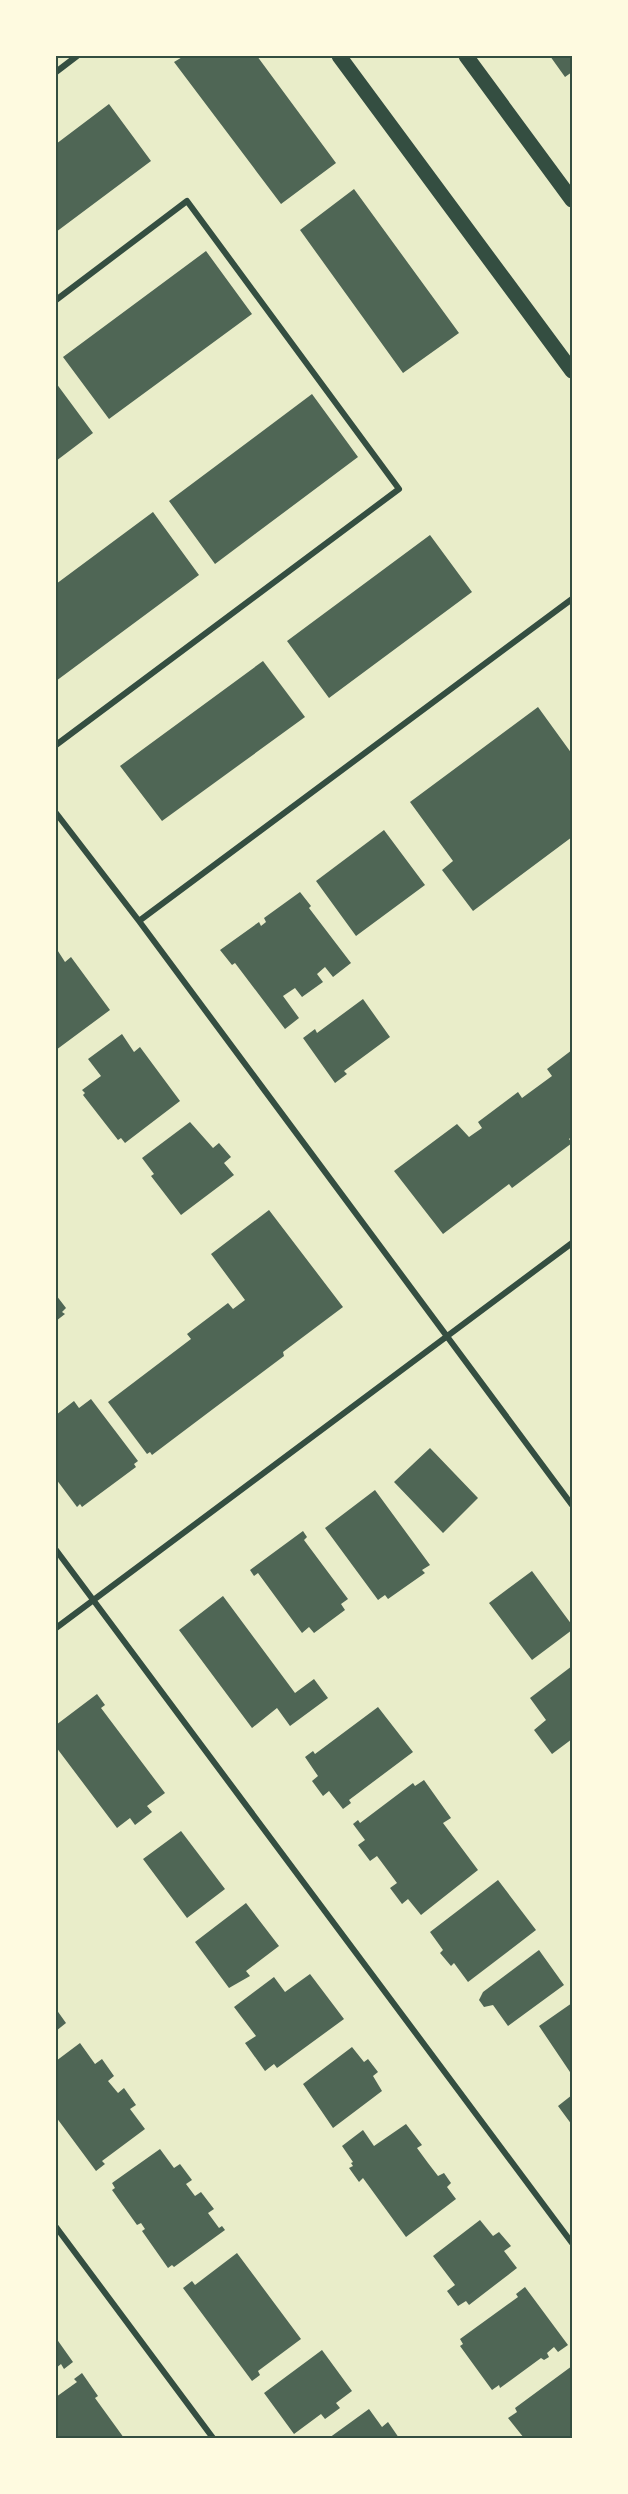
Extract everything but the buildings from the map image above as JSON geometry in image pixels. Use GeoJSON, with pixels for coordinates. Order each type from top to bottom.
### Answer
{"type":"FeatureCollection","features":[{"type":"Feature","properties":{"kind":"main road"},"geometry":{"type":"LineString","coordinates":[[339,56],[573,371]]}},
{"type":"Feature","properties":{"kind":"main road"},"geometry":{"type":"LineString","coordinates":[[466,56],[573,200]]}},
{"type":"Feature","properties":{"kind":"street"},"geometry":{"type":"LineString","coordinates":[[56,72],[77,56]]}},
{"type":"Feature","properties":{"kind":"street"},"geometry":{"type":"LineString","coordinates":[[56,300],[187,201],[399,489],[56,745]]}},
{"type":"Feature","properties":{"kind":"street"},"geometry":{"type":"LineString","coordinates":[[139,921],[573,599]]}},
{"type":"Feature","properties":{"kind":"street"},"geometry":{"type":"LineString","coordinates":[[56,813],[139,921],[573,1505]]}},
{"type":"Feature","properties":{"kind":"street"},"geometry":{"type":"LineString","coordinates":[[56,1628],[573,1244]]}},
{"type":"Feature","properties":{"kind":"street"},"geometry":{"type":"LineString","coordinates":[[56,1550],[573,2243]]}},
{"type":"Feature","properties":{"kind":"street"},"geometry":{"type":"LineString","coordinates":[[56,2227],[213,2439]]}}]}
